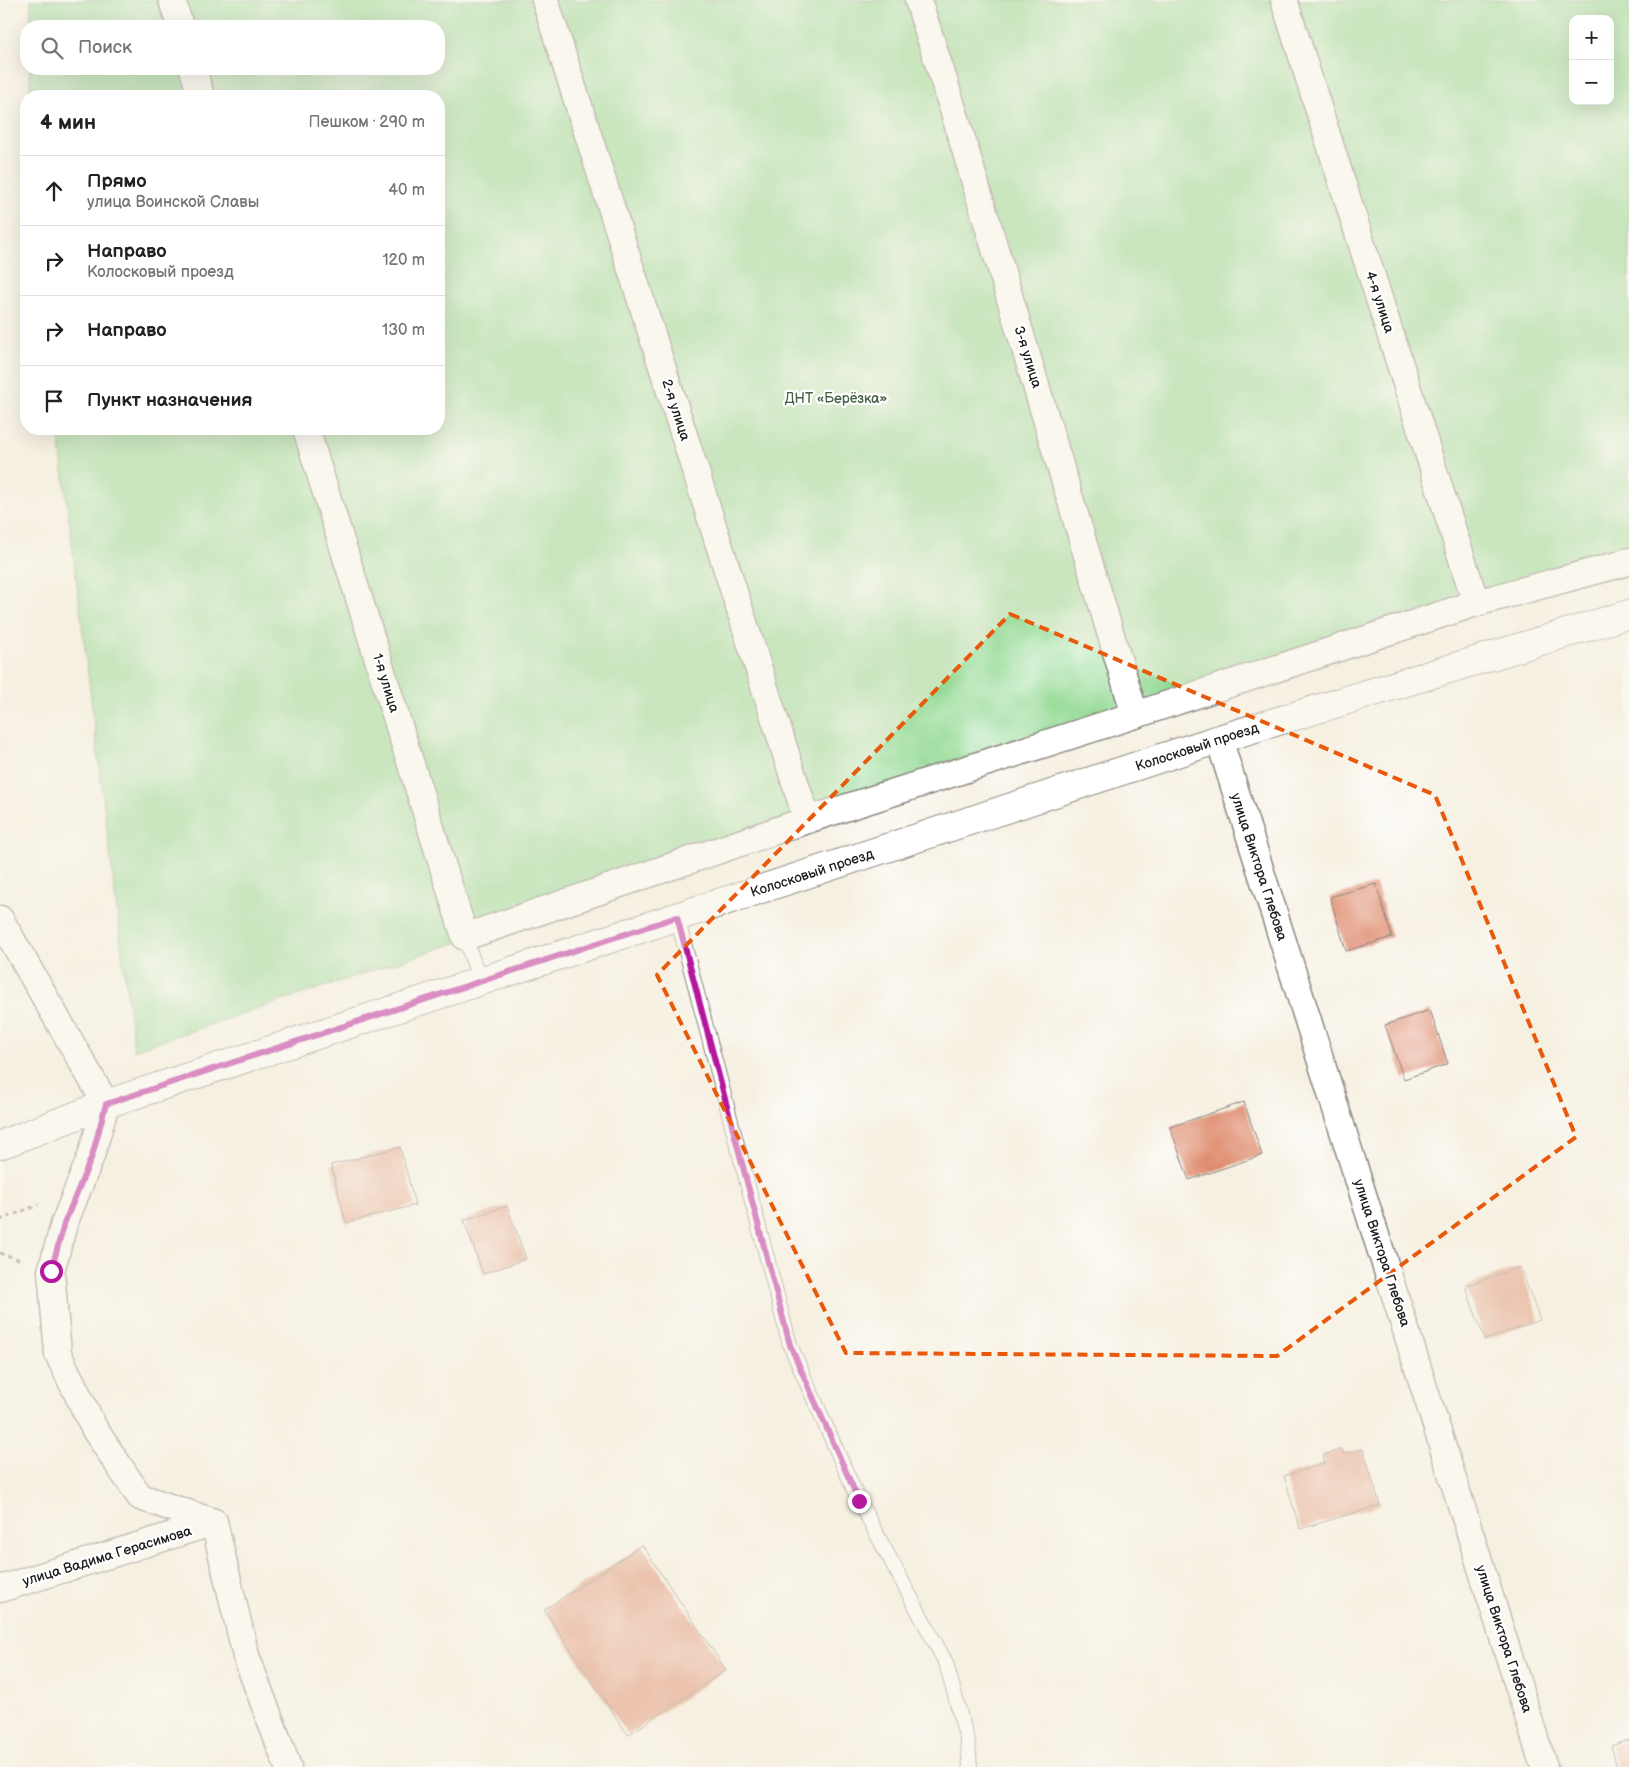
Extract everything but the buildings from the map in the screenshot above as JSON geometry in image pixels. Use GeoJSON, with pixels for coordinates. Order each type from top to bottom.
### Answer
{"type":"FeatureCollection","features":[{"type":"Feature","properties":{"kind":"street"},"geometry":{"type":"LineString","coordinates":[[172,0],[178,20]]}},
{"type":"Feature","properties":{"kind":"street","name":"2-я улица"},"geometry":{"type":"LineString","coordinates":[[545,0],[807,820]]}},
{"type":"Feature","properties":{"kind":"street","name":"3-я улица"},"geometry":{"type":"LineString","coordinates":[[918,0],[953,109],[1135,715]]}},
{"type":"Feature","properties":{"kind":"street","name":"4-я улица"},"geometry":{"type":"LineString","coordinates":[[1284,0],[1476,603]]}},
{"type":"Feature","properties":{"kind":"street"},"geometry":{"type":"LineString","coordinates":[[195,75],[200,90]]}},
{"type":"Feature","properties":{"kind":"street","name":"1-я улица"},"geometry":{"type":"LineString","coordinates":[[308,435],[465,936]]}},
{"type":"Feature","properties":{"kind":"street"},"geometry":{"type":"LineString","coordinates":[[465,936],[807,820],[1476,603],[1622,564],[1629,560]]}},
{"type":"Feature","properties":{"kind":"street","name":"Колосковый проезд"},"geometry":{"type":"LineString","coordinates":[[0,1145],[106,1104],[1219,739],[1629,614]]}},
{"type":"Feature","properties":{"kind":"street","name":"улица Виктора Глебова"},"geometry":{"type":"LineString","coordinates":[[1219,739],[1544,1767]]}},
{"type":"Feature","properties":{"kind":"street"},"geometry":{"type":"LineString","coordinates":[[0,919],[106,1104],[92,1156],[64,1224],[51,1271],[58,1354],[95,1430],[140,1497],[214,1522],[246,1656],[288,1767]]}},
{"type":"Feature","properties":{"kind":"street","name":"улица Вадима Герасимова"},"geometry":{"type":"LineString","coordinates":[[0,1589],[214,1522]]}},
{"type":"Feature","properties":{"kind":"lane"},"geometry":{"type":"LineString","coordinates":[[677,917],[790,1345],[859,1501],[946,1662],[968,1743],[970,1767]]}},
{"type":"Feature","properties":{"kind":"lane"},"geometry":{"type":"LineString","coordinates":[[465,936],[480,982]]}},
{"type":"Feature","properties":{"kind":"highlighted area"},"geometry":{"type":"Polygon","coordinates":[[[1010,614],[1435,795],[1576,1137],[1277,1356],[846,1353],[657,975],[1010,614]]]}},
{"type":"Feature","properties":{"kind":"green space","name":"ДНТ «Берёзка»"},"geometry":{"type":"Polygon","coordinates":[[[31,0],[1629,0],[1629,552],[134,1050],[59,435],[445,435],[445,90],[30,90],[30,75],[445,75],[445,20],[31,20],[31,0]]]}},
{"type":"Feature","properties":{"kind":"route"},"geometry":{"type":"LineString","coordinates":[[51,1271],[64,1224],[92,1156],[106,1104],[677,917],[790,1345],[859,1501]]}}]}
